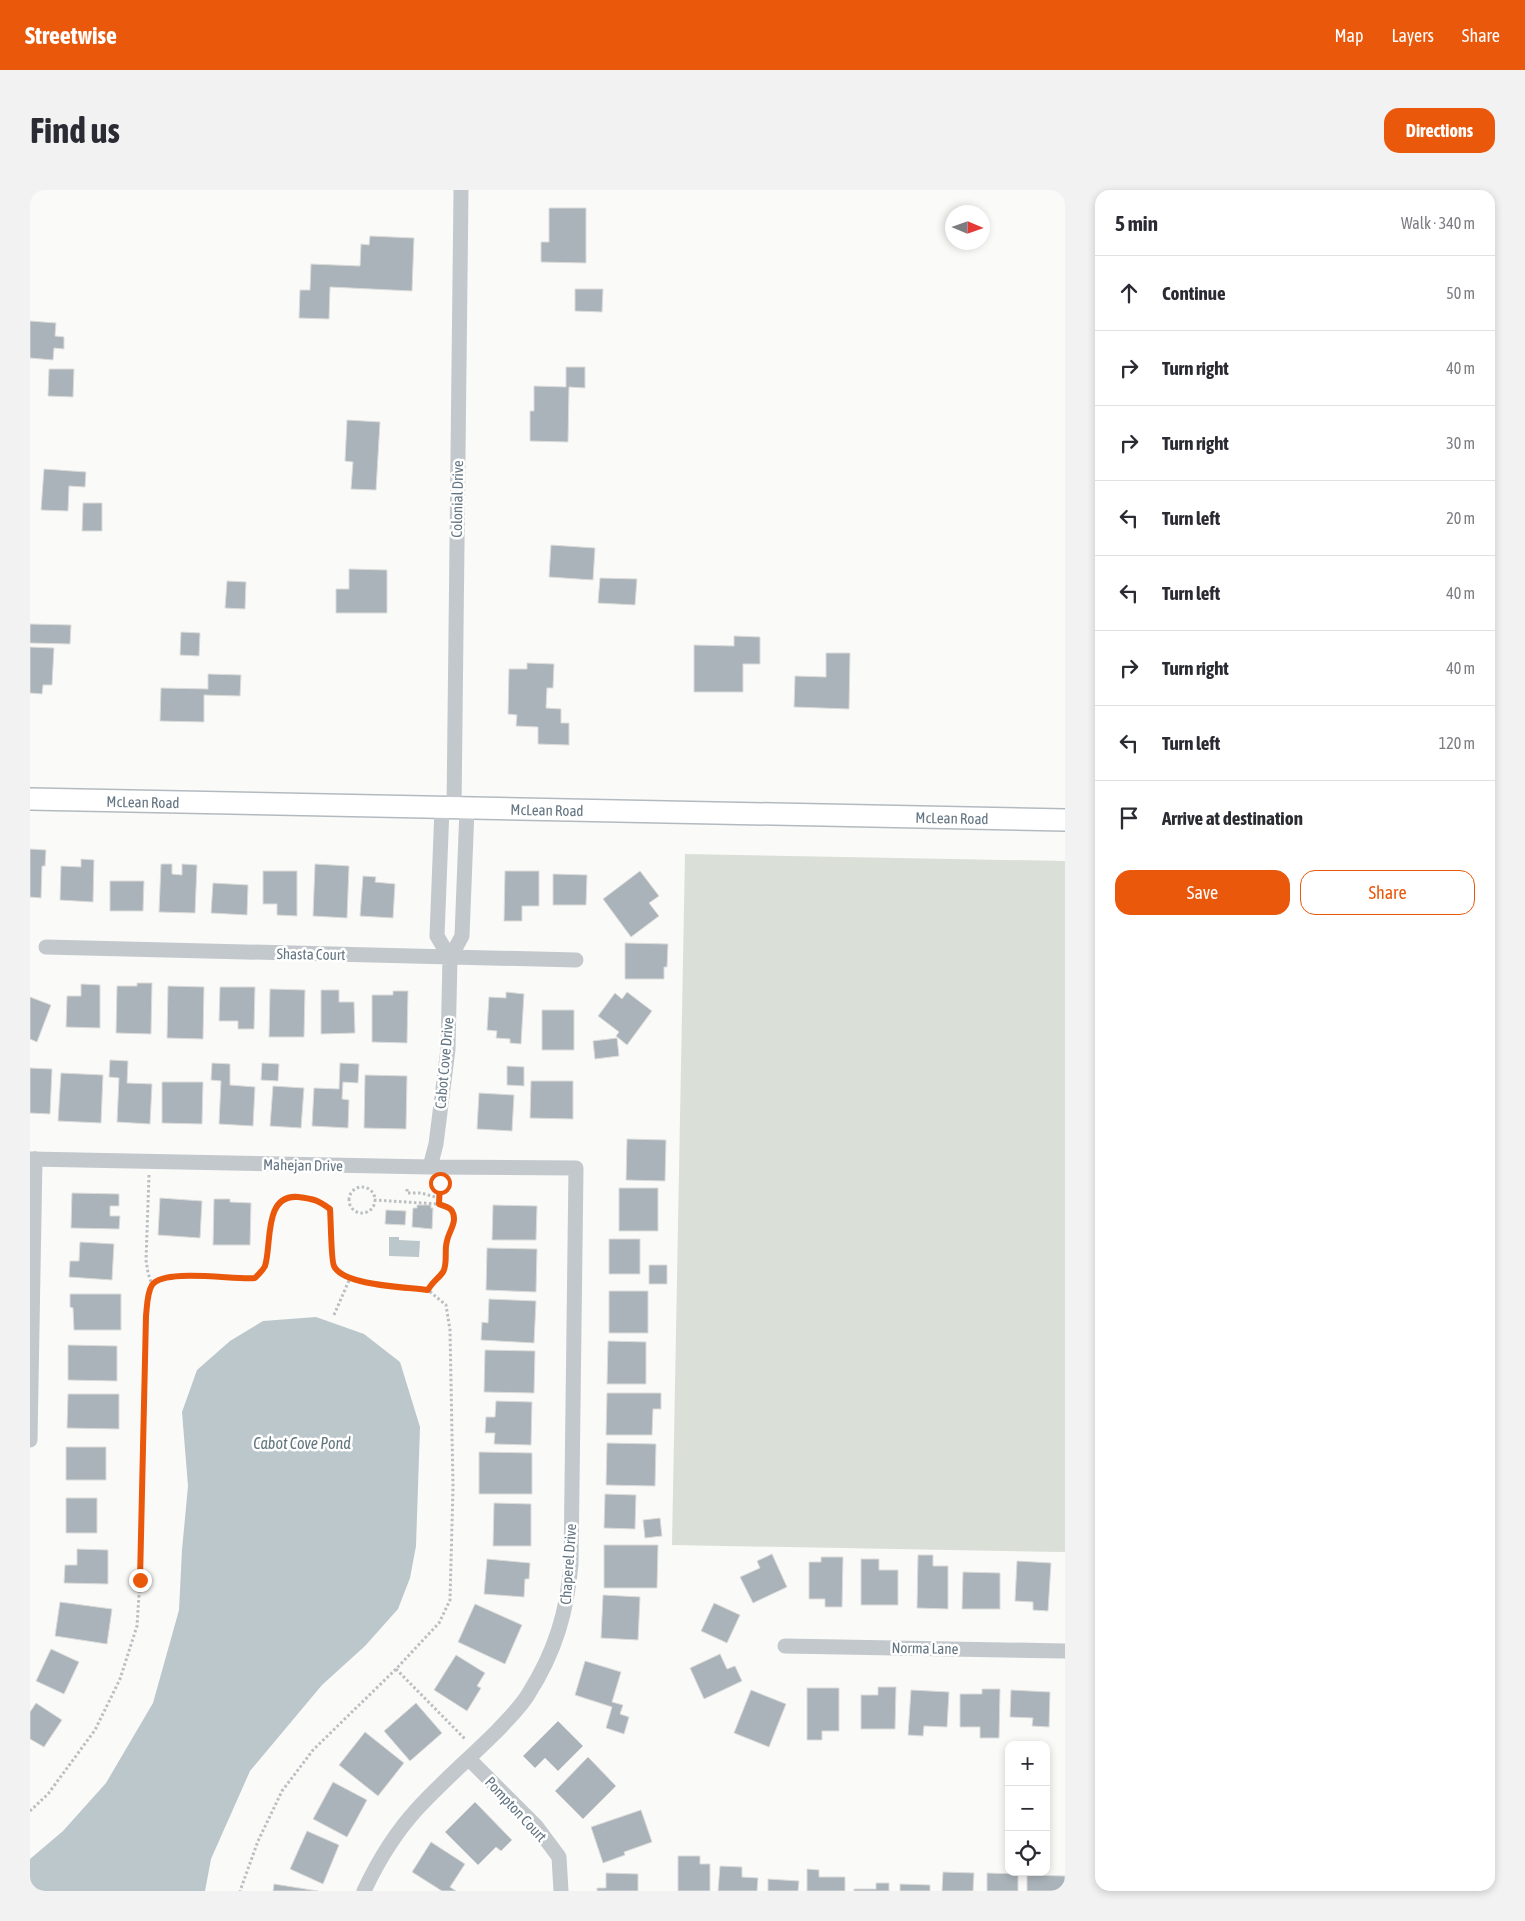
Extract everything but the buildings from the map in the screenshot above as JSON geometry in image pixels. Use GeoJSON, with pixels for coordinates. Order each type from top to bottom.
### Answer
{"type":"FeatureCollection","features":[{"type":"Feature","properties":{"kind":"street","name":"Colonial Drive"},"geometry":{"type":"LineString","coordinates":[[454,809],[461,190]]}},
{"type":"Feature","properties":{"kind":"street","name":"McLean Road"},"geometry":{"type":"LineString","coordinates":[[30,800],[1065,820]]}},
{"type":"Feature","properties":{"kind":"street"},"geometry":{"type":"LineString","coordinates":[[450,958],[437,936],[454,809]]}},
{"type":"Feature","properties":{"kind":"street","name":"Cabot Cove Drive"},"geometry":{"type":"LineString","coordinates":[[430,1167],[436,1144],[448,1049],[450,958],[462,936],[454,809]]}},
{"type":"Feature","properties":{"kind":"street","name":"Shasta Court"},"geometry":{"type":"LineString","coordinates":[[46,948],[576,960]]}},
{"type":"Feature","properties":{"kind":"street"},"geometry":{"type":"LineString","coordinates":[[30,1440],[33,1159]]}},
{"type":"Feature","properties":{"kind":"street","name":"Mahejan Drive"},"geometry":{"type":"LineString","coordinates":[[33,1159],[576,1168]]}},
{"type":"Feature","properties":{"kind":"street","name":"Chaperel Drive"},"geometry":{"type":"LineString","coordinates":[[364,1891],[393,1838],[418,1808],[510,1717],[528,1695],[556,1640],[562,1621],[569,1589],[571,1564],[576,1168]]}},
{"type":"Feature","properties":{"kind":"street","name":"Norma Lane"},"geometry":{"type":"LineString","coordinates":[[785,1646],[1065,1651]]}},
{"type":"Feature","properties":{"kind":"street","name":"Pompton Court"},"geometry":{"type":"LineString","coordinates":[[469,1759],[536,1826],[559,1857],[561,1891]]}},
{"type":"Feature","properties":{"kind":"path"},"geometry":{"type":"LineString","coordinates":[[30,1811],[48,1794],[95,1730],[120,1680],[136,1626],[140,1580],[146,1316],[152,1285],[146,1260],[149,1174]]}},
{"type":"Feature","properties":{"kind":"path"},"geometry":{"type":"LineString","coordinates":[[439,1204],[440,1183]]}},
{"type":"Feature","properties":{"kind":"path"},"geometry":{"type":"LineString","coordinates":[[356,1188],[364,1188],[371,1192],[374,1200],[372,1208],[360,1213],[353,1209],[349,1198],[356,1188]]}},
{"type":"Feature","properties":{"kind":"path"},"geometry":{"type":"LineString","coordinates":[[407,1189],[407,1193],[421,1193],[439,1198]]}},
{"type":"Feature","properties":{"kind":"path"},"geometry":{"type":"LineString","coordinates":[[152,1285],[163,1277],[255,1278],[265,1267],[268,1239],[277,1206],[290,1197],[317,1199],[330,1209],[333,1266],[341,1275],[358,1281],[428,1290],[446,1305],[450,1330],[452,1487],[450,1600],[439,1623],[312,1750],[282,1790],[258,1841],[240,1891]]}},
{"type":"Feature","properties":{"kind":"path"},"geometry":{"type":"LineString","coordinates":[[374,1200],[439,1204],[448,1207],[453,1212],[454,1222],[446,1242],[444,1269],[428,1290]]}},
{"type":"Feature","properties":{"kind":"path"},"geometry":{"type":"LineString","coordinates":[[334,1315],[350,1278]]}},
{"type":"Feature","properties":{"kind":"path"},"geometry":{"type":"LineString","coordinates":[[396,1668],[465,1739]]}},
{"type":"Feature","properties":{"kind":"shaded area"},"geometry":{"type":"Polygon","coordinates":[[[685,854],[1065,861],[1065,1552],[672,1545],[685,854]]]}},
{"type":"Feature","properties":{"kind":"water"},"geometry":{"type":"Polygon","coordinates":[[[389,1237],[399,1237],[399,1240],[420,1241],[419,1257],[389,1256],[389,1237]]]}},
{"type":"Feature","properties":{"kind":"water","name":"Cabot Cove Pond"},"geometry":{"type":"Polygon","coordinates":[[[316,1317],[364,1334],[400,1362],[420,1427],[416,1546],[410,1578],[398,1609],[365,1646],[322,1685],[250,1771],[211,1859],[205,1891],[30,1891],[30,1859],[63,1831],[106,1783],[153,1703],[179,1610],[188,1486],[182,1412],[197,1370],[230,1341],[263,1321],[316,1317]]]}},
{"type":"Feature","properties":{"kind":"route"},"geometry":{"type":"LineString","coordinates":[[140,1580],[146,1316],[152,1285],[163,1277],[255,1278],[265,1267],[268,1239],[277,1206],[290,1197],[317,1199],[330,1209],[333,1266],[341,1275],[358,1281],[428,1290],[444,1269],[446,1242],[454,1222],[453,1212],[448,1207],[439,1204],[440,1183]]}}]}
